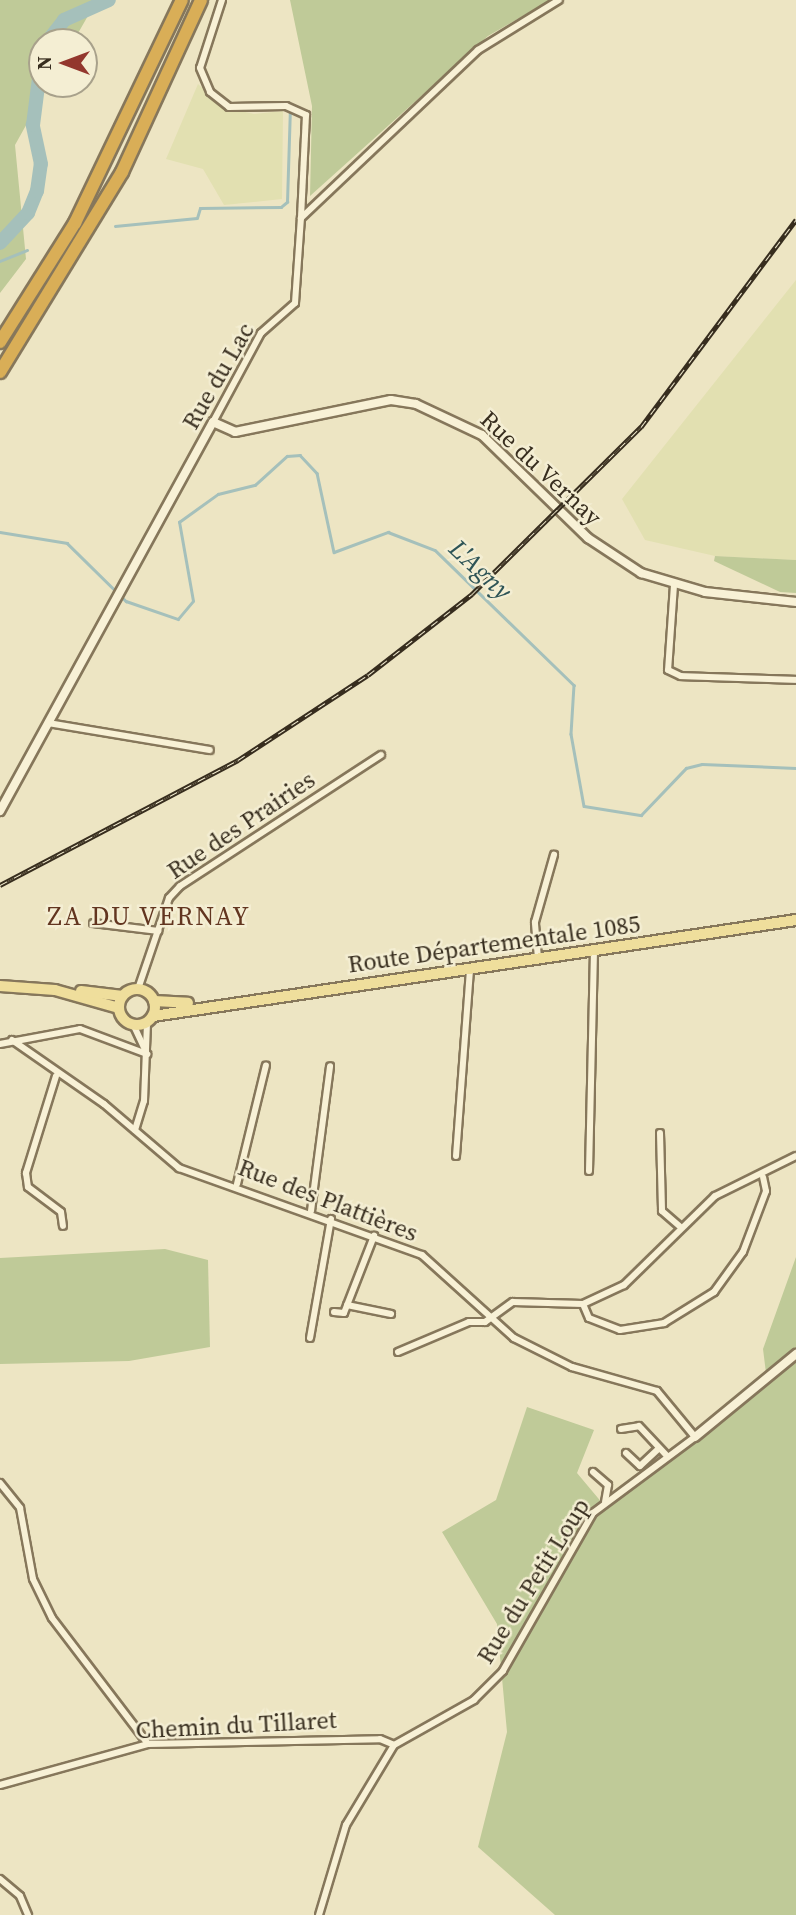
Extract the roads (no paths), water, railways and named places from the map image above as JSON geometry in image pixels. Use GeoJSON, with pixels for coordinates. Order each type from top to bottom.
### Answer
{"type":"FeatureCollection","features":[{"type":"Feature","properties":{"kind":"highway"},"geometry":{"type":"LineString","coordinates":[[0,342],[81,211],[182,0]]}},
{"type":"Feature","properties":{"kind":"highway"},"geometry":{"type":"LineString","coordinates":[[0,372],[92,227],[201,0]]}},
{"type":"Feature","properties":{"kind":"main road","name":"Route Départementale 1085"},"geometry":{"type":"LineString","coordinates":[[197,1004],[470,969],[796,920]]}},
{"type":"Feature","properties":{"kind":"main road"},"geometry":{"type":"LineString","coordinates":[[0,986],[123,996],[138,989],[154,1001],[197,1004]]}},
{"type":"Feature","properties":{"kind":"main road"},"geometry":{"type":"LineString","coordinates":[[55,990],[119,1008],[133,1024],[197,1004]]}},
{"type":"Feature","properties":{"kind":"main road"},"geometry":{"type":"LineString","coordinates":[[119,1008],[123,996]]}},
{"type":"Feature","properties":{"kind":"main road"},"geometry":{"type":"LineString","coordinates":[[150,1019],[154,1001]]}},
{"type":"Feature","properties":{"kind":"street","name":"Rue du Lac"},"geometry":{"type":"LineString","coordinates":[[0,811],[4,796],[122,590],[261,333],[295,303],[306,115],[286,106],[229,107],[210,92],[200,68],[222,0]]}},
{"type":"Feature","properties":{"kind":"street"},"geometry":{"type":"LineString","coordinates":[[300,218],[478,50],[559,0]]}},
{"type":"Feature","properties":{"kind":"street","name":"Rue du Vernay"},"geometry":{"type":"LineString","coordinates":[[213,422],[235,432],[391,400],[441,411],[482,435],[607,554],[674,585],[796,602]]}},
{"type":"Feature","properties":{"kind":"street"},"geometry":{"type":"LineString","coordinates":[[674,585],[668,670],[681,676],[796,680]]}},
{"type":"Feature","properties":{"kind":"street"},"geometry":{"type":"LineString","coordinates":[[48,723],[210,750]]}},
{"type":"Feature","properties":{"kind":"street","name":"Rue des Prairies"},"geometry":{"type":"LineString","coordinates":[[138,989],[169,898],[186,880],[381,755]]}},
{"type":"Feature","properties":{"kind":"street"},"geometry":{"type":"LineString","coordinates":[[538,958],[535,922],[554,855]]}},
{"type":"Feature","properties":{"kind":"street"},"geometry":{"type":"LineString","coordinates":[[93,923],[159,932]]}},
{"type":"Feature","properties":{"kind":"street"},"geometry":{"type":"LineString","coordinates":[[589,1171],[594,950]]}},
{"type":"Feature","properties":{"kind":"street"},"geometry":{"type":"LineString","coordinates":[[456,1156],[470,969]]}},
{"type":"Feature","properties":{"kind":"street"},"geometry":{"type":"LineString","coordinates":[[135,1130],[150,1019]]}},
{"type":"Feature","properties":{"kind":"street"},"geometry":{"type":"LineString","coordinates":[[133,1024],[147,1054]]}},
{"type":"Feature","properties":{"kind":"street"},"geometry":{"type":"LineString","coordinates":[[0,1044],[80,1029],[147,1054]]}},
{"type":"Feature","properties":{"kind":"street","name":"Rue des Plattières"},"geometry":{"type":"LineString","coordinates":[[12,1040],[56,1076],[135,1130],[179,1168],[237,1184],[422,1255],[490,1319],[555,1360],[657,1391],[695,1437]]}},
{"type":"Feature","properties":{"kind":"street"},"geometry":{"type":"LineString","coordinates":[[237,1184],[266,1065]]}},
{"type":"Feature","properties":{"kind":"street"},"geometry":{"type":"LineString","coordinates":[[311,1212],[330,1066]]}},
{"type":"Feature","properties":{"kind":"street"},"geometry":{"type":"LineString","coordinates":[[56,1076],[26,1173],[28,1187],[61,1212],[63,1226]]}},
{"type":"Feature","properties":{"kind":"street"},"geometry":{"type":"LineString","coordinates":[[660,1133],[662,1211],[680,1226]]}},
{"type":"Feature","properties":{"kind":"street"},"geometry":{"type":"LineString","coordinates":[[398,1352],[490,1319],[513,1302],[583,1304],[635,1278],[680,1226],[715,1196],[762,1177],[796,1156]]}},
{"type":"Feature","properties":{"kind":"street"},"geometry":{"type":"LineString","coordinates":[[583,1304],[589,1318],[620,1330],[664,1323],[714,1292],[743,1252],[766,1191],[762,1177]]}},
{"type":"Feature","properties":{"kind":"street"},"geometry":{"type":"LineString","coordinates":[[310,1338],[331,1219]]}},
{"type":"Feature","properties":{"kind":"street"},"geometry":{"type":"LineString","coordinates":[[334,1312],[344,1313],[374,1236]]}},
{"type":"Feature","properties":{"kind":"street"},"geometry":{"type":"LineString","coordinates":[[347,1304],[391,1314]]}},
{"type":"Feature","properties":{"kind":"street"},"geometry":{"type":"LineString","coordinates":[[695,1437],[796,1354]]}},
{"type":"Feature","properties":{"kind":"street"},"geometry":{"type":"LineString","coordinates":[[621,1429],[639,1426],[668,1457]]}},
{"type":"Feature","properties":{"kind":"street","name":"Rue du Petit Loup"},"geometry":{"type":"LineString","coordinates":[[394,1745],[474,1700],[503,1671],[593,1513],[695,1437]]}},
{"type":"Feature","properties":{"kind":"street"},"geometry":{"type":"LineString","coordinates":[[626,1452],[639,1466],[659,1448]]}},
{"type":"Feature","properties":{"kind":"street"},"geometry":{"type":"LineString","coordinates":[[593,1472],[608,1485],[606,1502]]}},
{"type":"Feature","properties":{"kind":"street"},"geometry":{"type":"LineString","coordinates":[[0,1483],[20,1508],[33,1579],[52,1618],[148,1744]]}},
{"type":"Feature","properties":{"kind":"street","name":"Chemin du Tillaret"},"geometry":{"type":"LineString","coordinates":[[0,1785],[148,1744],[380,1739],[394,1745]]}},
{"type":"Feature","properties":{"kind":"street"},"geometry":{"type":"LineString","coordinates":[[319,1915],[346,1825],[394,1745]]}},
{"type":"Feature","properties":{"kind":"street"},"geometry":{"type":"LineString","coordinates":[[0,1879],[20,1896],[28,1915]]}},
{"type":"Feature","properties":{"kind":"waterway"},"geometry":{"type":"LineString","coordinates":[[58,28],[64,20],[109,0]]}},
{"type":"Feature","properties":{"kind":"waterway"},"geometry":{"type":"LineString","coordinates":[[0,243],[28,213],[37,191],[41,164],[33,125],[36,98]]}},
{"type":"Feature","properties":{"kind":"waterway"},"geometry":{"type":"LineString","coordinates":[[115,226],[197,218],[200,208],[281,207],[287,202],[290,109]]}},
{"type":"Feature","properties":{"kind":"waterway"},"geometry":{"type":"LineString","coordinates":[[0,261],[27,250]]}},
{"type":"Feature","properties":{"kind":"waterway","name":"L'Agny"},"geometry":{"type":"LineString","coordinates":[[0,532],[67,543],[126,601],[178,619],[193,601],[179,522],[218,494],[255,485],[287,456],[300,455],[317,473],[334,552],[388,532],[435,550],[574,685],[571,734],[584,806],[641,815],[686,768],[702,764],[796,768]]}},
{"type":"Feature","properties":{"kind":"railway"},"geometry":{"type":"LineString","coordinates":[[0,885],[238,760],[368,675],[472,594],[641,427],[796,220]]}},
{"type":"Feature","properties":{"kind":"district","name":"ZA DU VERNAY"},"geometry":{"type":"Point","coordinates":[149,917]}}]}
